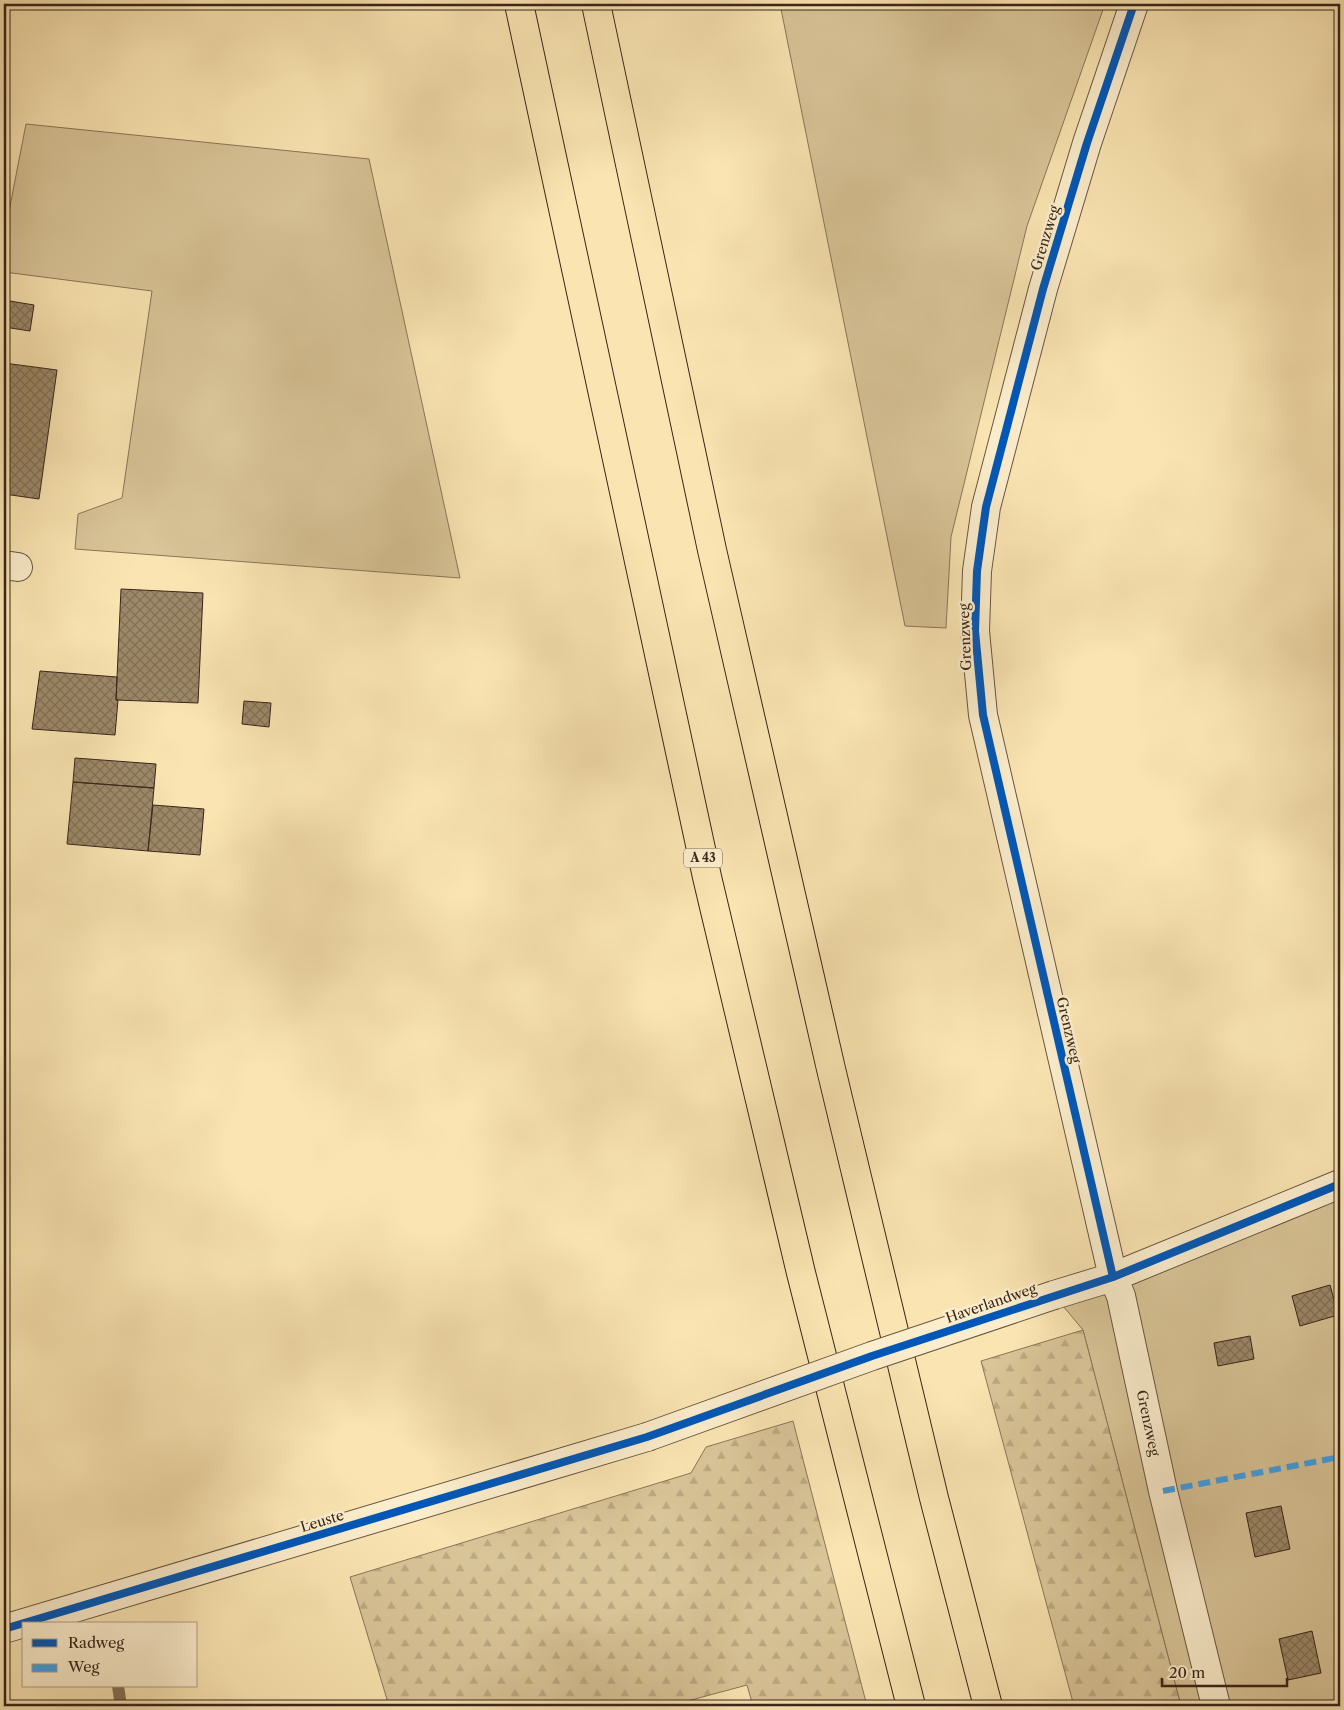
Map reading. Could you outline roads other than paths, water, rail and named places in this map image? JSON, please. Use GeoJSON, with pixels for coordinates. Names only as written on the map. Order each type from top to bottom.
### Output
{"type":"FeatureCollection","features":[{"type":"Feature","properties":{"kind":"highway","name":"A 43"},"geometry":{"type":"LineString","coordinates":[[519,4],[706,877],[803,1282],[911,1706]]}},
{"type":"Feature","properties":{"kind":"highway"},"geometry":{"type":"LineString","coordinates":[[596,4],[712,550],[831,1069],[934,1498],[988,1706]]}},
{"type":"Feature","properties":{"kind":"street","name":"Grenzweg"},"geometry":{"type":"LineString","coordinates":[[1134,4],[1087,143],[1049,271],[986,506],[977,571],[975,631],[983,715],[1113,1277],[1121,1296],[1163,1491],[1216,1706]]}},
{"type":"Feature","properties":{"kind":"street","name":"Haverlandweg"},"geometry":{"type":"LineString","coordinates":[[647,1438],[872,1356],[1113,1277],[1340,1184]]}},
{"type":"Feature","properties":{"kind":"street","name":"Leuste"},"geometry":{"type":"LineString","coordinates":[[28,1622],[647,1438]]}},
{"type":"Feature","properties":{"kind":"street","name":"Leuste"},"geometry":{"type":"LineString","coordinates":[[4,1629],[22,1624]]}},
{"type":"Feature","properties":{"kind":"waterway"},"geometry":{"type":"LineString","coordinates":[[118,1688],[121,1706]]}}]}
